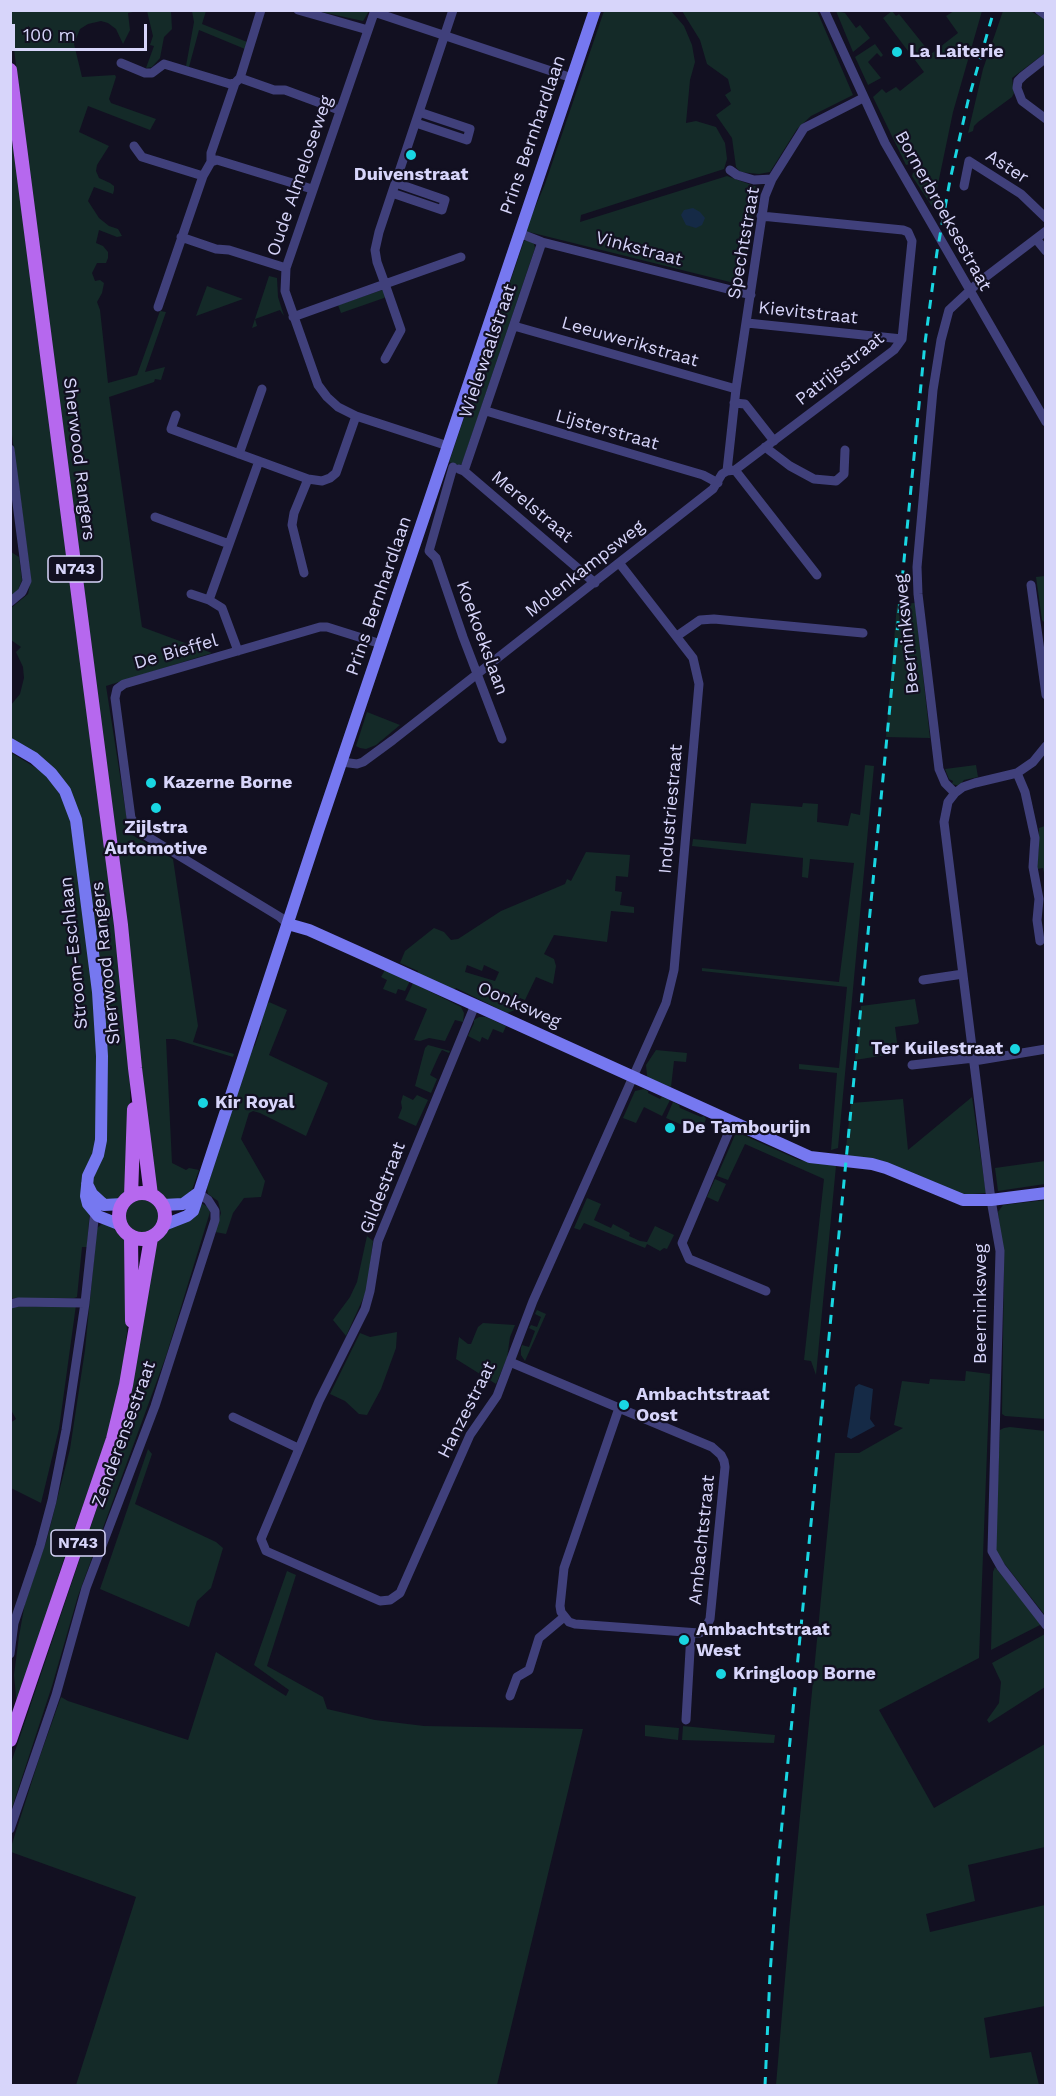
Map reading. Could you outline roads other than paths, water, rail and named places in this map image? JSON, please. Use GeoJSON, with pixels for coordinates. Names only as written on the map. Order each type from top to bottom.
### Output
{"type":"FeatureCollection","features":[{"type":"Feature","properties":{"kind":"main road","name":"Sherwood Rangers"},"geometry":{"type":"LineString","coordinates":[[10,70],[120,914],[135,1068],[151,1195]]}},
{"type":"Feature","properties":{"kind":"main road","name":"Sherwood Rangers"},"geometry":{"type":"LineString","coordinates":[[127,1200],[135,1068]]}},
{"type":"Feature","properties":{"kind":"main road"},"geometry":{"type":"LineString","coordinates":[[121,1226],[131,1237],[145,1239],[151,1238],[164,1225],[163,1205],[151,1195],[137,1194],[127,1200]]}},
{"type":"Feature","properties":{"kind":"main road","name":"N743"},"geometry":{"type":"LineString","coordinates":[[121,1226],[119,1217],[127,1200]]}},
{"type":"Feature","properties":{"kind":"main road","name":"Zenderensestraat"},"geometry":{"type":"LineString","coordinates":[[131,1237],[133,1342]]}},
{"type":"Feature","properties":{"kind":"main road","name":"Zenderensestraat"},"geometry":{"type":"LineString","coordinates":[[10,1740],[113,1438],[126,1385],[151,1238]]}},
{"type":"Feature","properties":{"kind":"street"},"geometry":{"type":"LineString","coordinates":[[158,307],[203,176],[211,162],[211,153],[261,10]]}},
{"type":"Feature","properties":{"kind":"street"},"geometry":{"type":"LineString","coordinates":[[298,10],[368,30]]}},
{"type":"Feature","properties":{"kind":"street"},"geometry":{"type":"LineString","coordinates":[[385,359],[401,330],[377,262],[375,250],[453,10]]}},
{"type":"Feature","properties":{"kind":"street","name":"Prins Bernhardlaan"},"geometry":{"type":"LineString","coordinates":[[164,1225],[187,1216],[193,1211],[381,644],[414,549],[447,466],[448,446],[594,10]]}},
{"type":"Feature","properties":{"kind":"street","name":"Bornerbroeksestraat"},"geometry":{"type":"LineString","coordinates":[[824,10],[885,143],[1046,422]]}},
{"type":"Feature","properties":{"kind":"street"},"geometry":{"type":"LineString","coordinates":[[1039,10],[1046,15]]}},
{"type":"Feature","properties":{"kind":"street"},"geometry":{"type":"LineString","coordinates":[[375,11],[572,78]]}},
{"type":"Feature","properties":{"kind":"street","name":"Oude Almeloseweg"},"geometry":{"type":"LineString","coordinates":[[375,11],[286,268],[285,291],[318,385],[338,407],[356,416],[448,446]]}},
{"type":"Feature","properties":{"kind":"street"},"geometry":{"type":"LineString","coordinates":[[1046,58],[1018,81],[1017,88],[1022,101],[1046,119]]}},
{"type":"Feature","properties":{"kind":"street"},"geometry":{"type":"LineString","coordinates":[[121,63],[145,73],[152,73],[164,64],[230,84],[238,80],[274,90],[285,90],[339,110]]}},
{"type":"Feature","properties":{"kind":"street","name":"Spechtstraat"},"geometry":{"type":"LineString","coordinates":[[731,470],[734,403],[765,196],[772,179],[804,128],[863,98]]}},
{"type":"Feature","properties":{"kind":"street"},"geometry":{"type":"LineString","coordinates":[[416,123],[466,140],[470,129],[419,112]]}},
{"type":"Feature","properties":{"kind":"street"},"geometry":{"type":"LineString","coordinates":[[134,146],[142,157],[203,176]]}},
{"type":"Feature","properties":{"kind":"street"},"geometry":{"type":"LineString","coordinates":[[211,162],[217,160],[312,189]]}},
{"type":"Feature","properties":{"kind":"street","name":"Aster"},"geometry":{"type":"LineString","coordinates":[[964,186],[969,162],[1021,194],[1046,218]]}},
{"type":"Feature","properties":{"kind":"street"},"geometry":{"type":"LineString","coordinates":[[730,170],[737,176],[754,180],[772,179]]}},
{"type":"Feature","properties":{"kind":"street"},"geometry":{"type":"LineString","coordinates":[[392,193],[442,210],[445,200],[396,183]]}},
{"type":"Feature","properties":{"kind":"street","name":"Patrijsstraat"},"geometry":{"type":"LineString","coordinates":[[731,470],[774,441],[894,350],[902,339],[912,241],[908,232],[761,216]]}},
{"type":"Feature","properties":{"kind":"street","name":"Beerninksweg"},"geometry":{"type":"LineString","coordinates":[[1046,231],[969,291],[949,310],[940,340],[933,390],[916,567],[939,769],[945,783],[955,793],[948,802],[944,822],[991,1200],[1000,1251],[992,1551],[1001,1567],[1046,1625]]}},
{"type":"Feature","properties":{"kind":"street","name":"Vinkstraat"},"geometry":{"type":"LineString","coordinates":[[519,233],[542,242],[751,296]]}},
{"type":"Feature","properties":{"kind":"street"},"geometry":{"type":"LineString","coordinates":[[181,237],[286,268]]}},
{"type":"Feature","properties":{"kind":"street"},"geometry":{"type":"LineString","coordinates":[[1036,238],[1046,251]]}},
{"type":"Feature","properties":{"kind":"street","name":"Wielewaalstraat"},"geometry":{"type":"LineString","coordinates":[[464,471],[542,242]]}},
{"type":"Feature","properties":{"kind":"street"},"geometry":{"type":"LineString","coordinates":[[293,317],[461,257]]}},
{"type":"Feature","properties":{"kind":"street","name":"Kievitstraat"},"geometry":{"type":"LineString","coordinates":[[747,323],[902,339]]}},
{"type":"Feature","properties":{"kind":"street","name":"Leeuwerikstraat"},"geometry":{"type":"LineString","coordinates":[[514,326],[736,389]]}},
{"type":"Feature","properties":{"kind":"street"},"geometry":{"type":"LineString","coordinates":[[239,454],[262,389]]}},
{"type":"Feature","properties":{"kind":"street"},"geometry":{"type":"LineString","coordinates":[[734,403],[745,404],[774,441]]}},
{"type":"Feature","properties":{"kind":"street","name":"Lijsterstraat"},"geometry":{"type":"LineString","coordinates":[[486,411],[703,475],[718,483]]}},
{"type":"Feature","properties":{"kind":"street"},"geometry":{"type":"LineString","coordinates":[[176,415],[171,429],[308,479],[322,481],[336,473],[356,416]]}},
{"type":"Feature","properties":{"kind":"street"},"geometry":{"type":"LineString","coordinates":[[765,447],[814,480],[836,481],[844,474],[845,450]]}},
{"type":"Feature","properties":{"kind":"street"},"geometry":{"type":"LineString","coordinates":[[10,449],[27,581],[22,592],[10,602]]}},
{"type":"Feature","properties":{"kind":"street"},"geometry":{"type":"LineString","coordinates":[[209,600],[259,460]]}},
{"type":"Feature","properties":{"kind":"street"},"geometry":{"type":"LineString","coordinates":[[414,549],[429,550],[447,466]]}},
{"type":"Feature","properties":{"kind":"street","name":"Merelstraat"},"geometry":{"type":"LineString","coordinates":[[447,466],[464,471],[595,583]]}},
{"type":"Feature","properties":{"kind":"street"},"geometry":{"type":"LineString","coordinates":[[731,470],[817,575]]}},
{"type":"Feature","properties":{"kind":"street","name":"Molenkampsweg"},"geometry":{"type":"LineString","coordinates":[[342,762],[357,764],[363,762],[620,564],[713,489],[722,474],[731,470]]}},
{"type":"Feature","properties":{"kind":"street"},"geometry":{"type":"LineString","coordinates":[[304,573],[292,525],[294,513],[308,479]]}},
{"type":"Feature","properties":{"kind":"street"},"geometry":{"type":"LineString","coordinates":[[155,517],[229,544]]}},
{"type":"Feature","properties":{"kind":"street","name":"Koekoekslaan"},"geometry":{"type":"LineString","coordinates":[[429,550],[436,558],[502,739]]}},
{"type":"Feature","properties":{"kind":"street","name":"Industriestraat"},"geometry":{"type":"LineString","coordinates":[[620,564],[693,658],[699,684],[676,926],[674,970],[666,1003],[634,1077]]}},
{"type":"Feature","properties":{"kind":"street"},"geometry":{"type":"LineString","coordinates":[[1031,585],[1042,631],[1046,695]]}},
{"type":"Feature","properties":{"kind":"street"},"geometry":{"type":"LineString","coordinates":[[191,594],[209,600],[222,608],[238,651]]}},
{"type":"Feature","properties":{"kind":"street"},"geometry":{"type":"LineString","coordinates":[[677,636],[700,620],[714,619],[863,633]]}},
{"type":"Feature","properties":{"kind":"street","name":"De Bieffel"},"geometry":{"type":"LineString","coordinates":[[288,924],[140,832],[131,818],[115,698],[117,689],[124,684],[327,627],[381,644]]}},
{"type":"Feature","properties":{"kind":"street","name":"Stroom-Eschlaan"},"geometry":{"type":"LineString","coordinates":[[10,744],[34,758],[51,772],[65,791],[76,820],[98,992],[102,1056],[101,1140],[87,1183]]}},
{"type":"Feature","properties":{"kind":"street"},"geometry":{"type":"LineString","coordinates":[[955,793],[975,783],[1017,774],[1033,762],[1046,746]]}},
{"type":"Feature","properties":{"kind":"street"},"geometry":{"type":"LineString","coordinates":[[1017,774],[1025,792],[1035,838],[1033,867],[1039,899],[1037,920],[1040,941]]}},
{"type":"Feature","properties":{"kind":"street","name":"Oonksweg"},"geometry":{"type":"LineString","coordinates":[[288,924],[309,930],[810,1157],[879,1166],[963,1200],[991,1200],[1046,1193]]}},
{"type":"Feature","properties":{"kind":"street"},"geometry":{"type":"LineString","coordinates":[[923,980],[963,974]]}},
{"type":"Feature","properties":{"kind":"street","name":"Gildestraat"},"geometry":{"type":"LineString","coordinates":[[268,1553],[261,1539],[298,1448],[365,1309],[378,1241],[475,1005]]}},
{"type":"Feature","properties":{"kind":"street"},"geometry":{"type":"LineString","coordinates":[[912,1065],[1046,1049]]}},
{"type":"Feature","properties":{"kind":"street","name":"Hanzestraat"},"geometry":{"type":"LineString","coordinates":[[268,1553],[380,1601],[390,1600],[400,1593],[470,1435],[497,1396],[533,1301],[634,1077]]}},
{"type":"Feature","properties":{"kind":"street"},"geometry":{"type":"LineString","coordinates":[[733,1122],[682,1244],[689,1258],[766,1291]]}},
{"type":"Feature","properties":{"kind":"street"},"geometry":{"type":"LineString","coordinates":[[87,1183],[96,1199],[104,1204],[127,1200]]}},
{"type":"Feature","properties":{"kind":"street"},"geometry":{"type":"LineString","coordinates":[[87,1183],[86,1196],[94,1213],[121,1226]]}},
{"type":"Feature","properties":{"kind":"street"},"geometry":{"type":"LineString","coordinates":[[163,1205],[183,1204],[198,1193]]}},
{"type":"Feature","properties":{"kind":"street","name":"Zenderensestraat"},"geometry":{"type":"LineString","coordinates":[[10,1829],[56,1695],[86,1588],[155,1406],[215,1220],[215,1211],[208,1200],[198,1193]]}},
{"type":"Feature","properties":{"kind":"street"},"geometry":{"type":"LineString","coordinates":[[10,1654],[13,1623],[40,1546],[52,1501],[68,1418],[86,1303],[96,1199]]}},
{"type":"Feature","properties":{"kind":"street"},"geometry":{"type":"LineString","coordinates":[[10,1304],[19,1302],[86,1303]]}},
{"type":"Feature","properties":{"kind":"street","name":"Ambachtstraat"},"geometry":{"type":"LineString","coordinates":[[510,1362],[712,1447],[721,1455],[725,1467],[710,1619],[704,1631],[699,1634],[691,1633]]}},
{"type":"Feature","properties":{"kind":"street"},"geometry":{"type":"LineString","coordinates":[[619,1408],[564,1568],[560,1606],[564,1617],[575,1624],[691,1633],[686,1720]]}},
{"type":"Feature","properties":{"kind":"street"},"geometry":{"type":"LineString","coordinates":[[233,1418],[298,1448]]}},
{"type":"Feature","properties":{"kind":"street"},"geometry":{"type":"LineString","coordinates":[[510,1696],[517,1677],[529,1670],[539,1638],[564,1617]]}},
{"type":"Feature","properties":{"kind":"water"},"geometry":{"type":"Polygon","coordinates":[[[693,208],[705,218],[702,225],[696,228],[686,225],[681,215],[684,210],[693,208]]]}},
{"type":"Feature","properties":{"kind":"water"},"geometry":{"type":"Polygon","coordinates":[[[859,1384],[873,1389],[870,1419],[875,1426],[851,1439],[847,1437],[855,1387],[859,1384]]]}},
{"type":"Feature","properties":{"kind":"railway"},"geometry":{"type":"LineString","coordinates":[[765,2086],[778,1865],[925,343],[937,252],[950,180],[968,101],[994,10]]}},
{"type":"Feature","properties":{"kind":"place","name":"La Laiterie"},"geometry":{"type":"Point","coordinates":[897,52]}},
{"type":"Feature","properties":{"kind":"place","name":"Duivenstraat"},"geometry":{"type":"Point","coordinates":[411,155]}},
{"type":"Feature","properties":{"kind":"place","name":"Kazerne Borne"},"geometry":{"type":"Point","coordinates":[151,783]}},
{"type":"Feature","properties":{"kind":"place","name":"Zijlstra Automotive"},"geometry":{"type":"Point","coordinates":[156,808]}},
{"type":"Feature","properties":{"kind":"place","name":"Ter Kuilestraat"},"geometry":{"type":"Point","coordinates":[1015,1049]}},
{"type":"Feature","properties":{"kind":"place","name":"Kir Royal"},"geometry":{"type":"Point","coordinates":[203,1103]}},
{"type":"Feature","properties":{"kind":"place","name":"De Tambourijn"},"geometry":{"type":"Point","coordinates":[670,1128]}},
{"type":"Feature","properties":{"kind":"place","name":"Ambachtstraat Oost"},"geometry":{"type":"Point","coordinates":[624,1405]}},
{"type":"Feature","properties":{"kind":"place","name":"Ambachtstraat West"},"geometry":{"type":"Point","coordinates":[684,1640]}},
{"type":"Feature","properties":{"kind":"place","name":"Kringloop Borne"},"geometry":{"type":"Point","coordinates":[721,1674]}}]}
